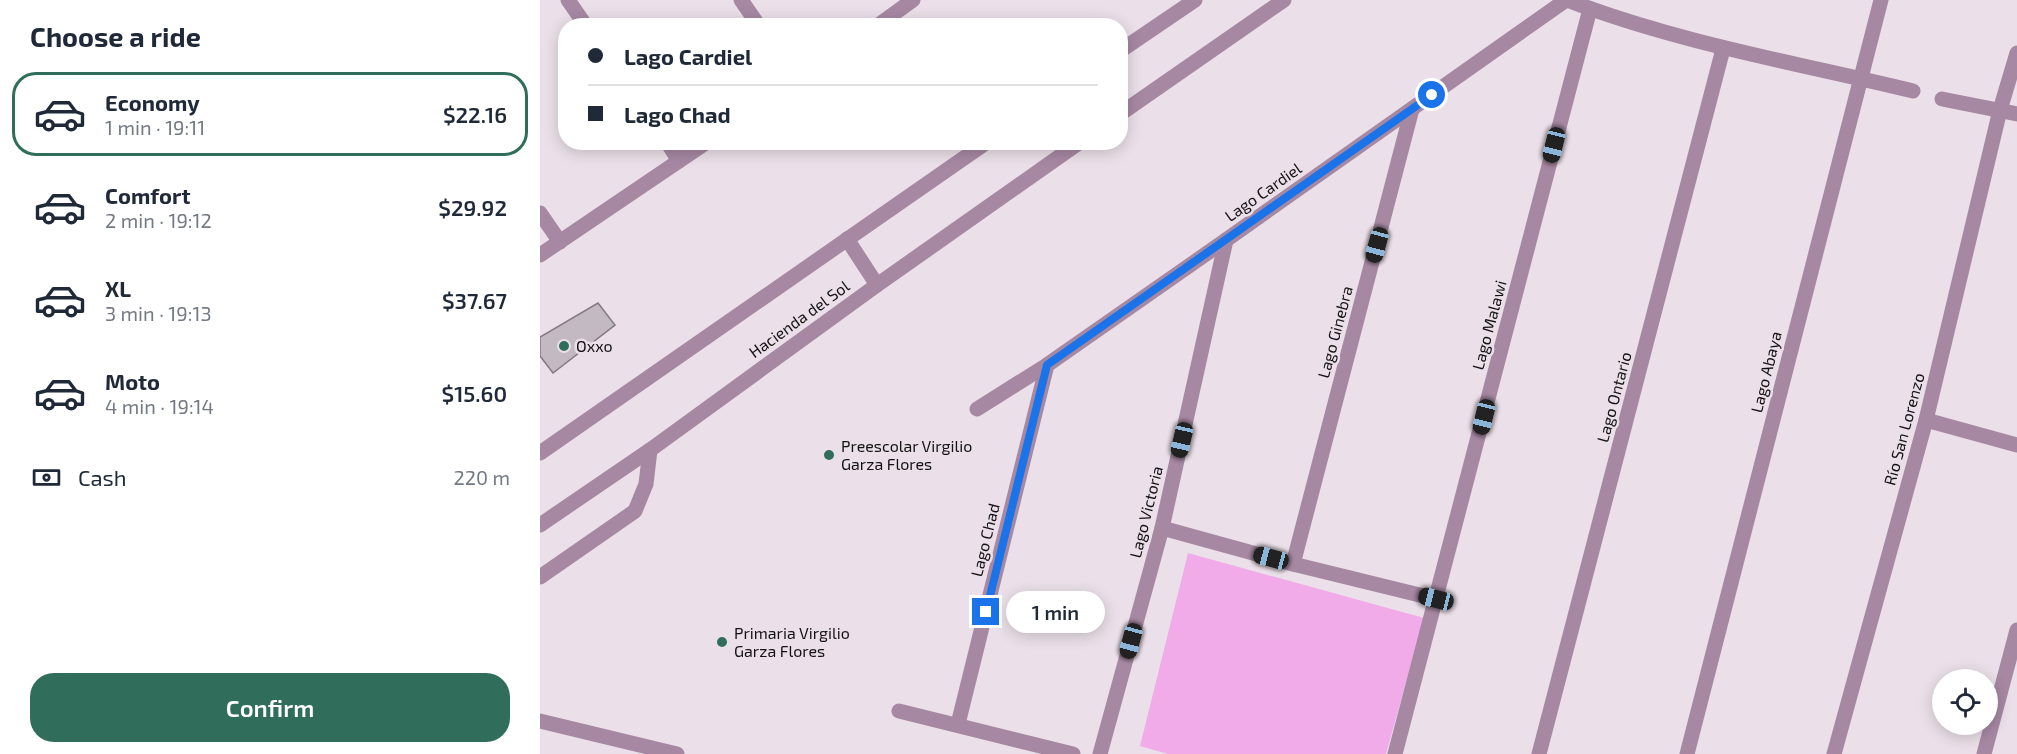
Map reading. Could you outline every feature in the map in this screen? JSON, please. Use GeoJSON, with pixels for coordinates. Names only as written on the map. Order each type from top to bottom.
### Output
{"type":"FeatureCollection","features":[{"type":"Feature","properties":{"kind":"street"},"geometry":{"type":"LineString","coordinates":[[568,0],[580,18]]}},
{"type":"Feature","properties":{"kind":"street"},"geometry":{"type":"LineString","coordinates":[[741,0],[753,18]]}},
{"type":"Feature","properties":{"kind":"street"},"geometry":{"type":"LineString","coordinates":[[888,18],[913,0]]}},
{"type":"Feature","properties":{"kind":"street"},"geometry":{"type":"LineString","coordinates":[[1128,46],[1195,0]]}},
{"type":"Feature","properties":{"kind":"street"},"geometry":{"type":"LineString","coordinates":[[1128,108],[1284,0]]}},
{"type":"Feature","properties":{"kind":"street"},"geometry":{"type":"LineString","coordinates":[[1567,0],[1723,49],[1913,91]]}},
{"type":"Feature","properties":{"kind":"street","name":"Lago Cardiel"},"geometry":{"type":"LineString","coordinates":[[977,409],[1047,365],[1567,0]]}},
{"type":"Feature","properties":{"kind":"street","name":"Lago Abaya"},"geometry":{"type":"LineString","coordinates":[[1687,754],[1881,0]]}},
{"type":"Feature","properties":{"kind":"street","name":"Lago Malawi"},"geometry":{"type":"LineString","coordinates":[[1395,754],[1590,9]]}},
{"type":"Feature","properties":{"kind":"street","name":"Lago Ontario"},"geometry":{"type":"LineString","coordinates":[[1539,754],[1723,49]]}},
{"type":"Feature","properties":{"kind":"street","name":"Río San Lorenzo"},"geometry":{"type":"LineString","coordinates":[[1834,754],[1926,420],[2000,110],[2017,53]]}},
{"type":"Feature","properties":{"kind":"street"},"geometry":{"type":"LineString","coordinates":[[1942,99],[2017,114]]}},
{"type":"Feature","properties":{"kind":"street","name":"Lago Ginebra"},"geometry":{"type":"LineString","coordinates":[[1293,564],[1412,109]]}},
{"type":"Feature","properties":{"kind":"street"},"geometry":{"type":"LineString","coordinates":[[672,150],[679,160]]}},
{"type":"Feature","properties":{"kind":"street"},"geometry":{"type":"LineString","coordinates":[[540,255],[695,150]]}},
{"type":"Feature","properties":{"kind":"street"},"geometry":{"type":"LineString","coordinates":[[542,448],[975,150]]}},
{"type":"Feature","properties":{"kind":"street","name":"Hacienda del Sol"},"geometry":{"type":"LineString","coordinates":[[540,525],[650,450],[1069,150]]}},
{"type":"Feature","properties":{"kind":"street"},"geometry":{"type":"LineString","coordinates":[[540,213],[560,242]]}},
{"type":"Feature","properties":{"kind":"street"},"geometry":{"type":"LineString","coordinates":[[847,239],[878,285]]}},
{"type":"Feature","properties":{"kind":"street","name":"Lago Victoria"},"geometry":{"type":"LineString","coordinates":[[1100,754],[1162,528],[1226,240]]}},
{"type":"Feature","properties":{"kind":"street","name":"Lago Chad"},"geometry":{"type":"LineString","coordinates":[[958,724],[1047,365]]}},
{"type":"Feature","properties":{"kind":"street"},"geometry":{"type":"LineString","coordinates":[[1926,420],[2017,445]]}},
{"type":"Feature","properties":{"kind":"street"},"geometry":{"type":"LineString","coordinates":[[540,577],[635,511],[646,484],[650,450]]}},
{"type":"Feature","properties":{"kind":"street"},"geometry":{"type":"LineString","coordinates":[[1162,528],[1293,564],[1436,599]]}},
{"type":"Feature","properties":{"kind":"street"},"geometry":{"type":"LineString","coordinates":[[1984,754],[2017,630]]}},
{"type":"Feature","properties":{"kind":"street"},"geometry":{"type":"LineString","coordinates":[[899,711],[1073,754]]}},
{"type":"Feature","properties":{"kind":"street"},"geometry":{"type":"LineString","coordinates":[[540,722],[677,754]]}},
{"type":"Feature","properties":{"kind":"shaded area"},"geometry":{"type":"Polygon","coordinates":[[[1188,553],[1424,618],[1386,754],[1168,754],[1140,746],[1188,553]]]}},
{"type":"Feature","properties":{"kind":"building","name":"Oxxo"},"geometry":{"type":"Polygon","coordinates":[[[598,303],[615,325],[553,373],[540,356],[540,337],[598,303]]]}},
{"type":"Feature","properties":{"kind":"place","name":"Oxxo"},"geometry":{"type":"Point","coordinates":[564,346]}},
{"type":"Feature","properties":{"kind":"place","name":"Preescolar Virgilio Garza Flores"},"geometry":{"type":"Point","coordinates":[829,455]}},
{"type":"Feature","properties":{"kind":"place","name":"Primaria Virgilio Garza Flores"},"geometry":{"type":"Point","coordinates":[722,642]}},
{"type":"Feature","properties":{"kind":"route"},"geometry":{"type":"LineString","coordinates":[[986,612],[1047,365],[1432,95]]}}]}
